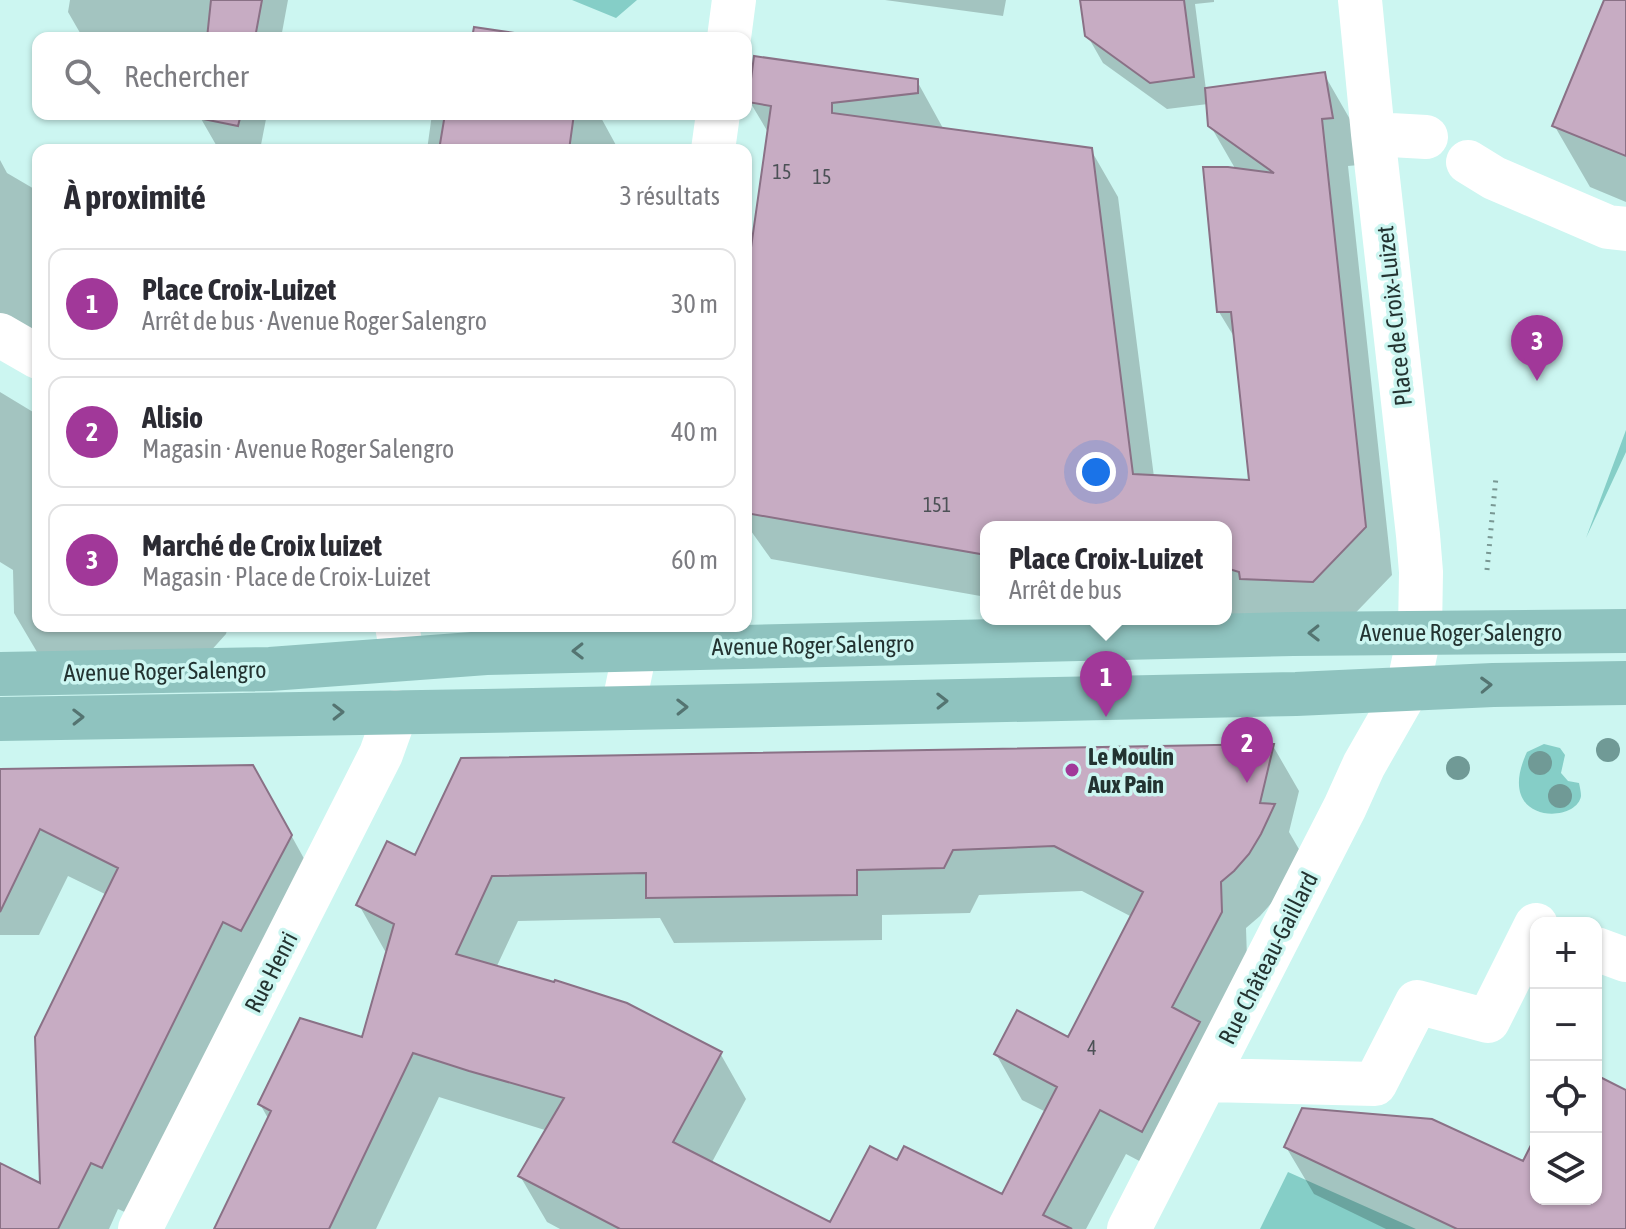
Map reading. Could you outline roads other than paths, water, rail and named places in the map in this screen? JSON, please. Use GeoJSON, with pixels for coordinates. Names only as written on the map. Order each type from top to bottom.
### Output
{"type":"FeatureCollection","features":[{"type":"Feature","properties":{"kind":"main road","name":"Avenue Roger Salengro"},"geometry":{"type":"LineString","coordinates":[[0,674],[270,669],[400,642],[486,653],[638,638],[1626,631]]}},
{"type":"Feature","properties":{"kind":"main road"},"geometry":{"type":"LineString","coordinates":[[396,712],[400,642]]}},
{"type":"Feature","properties":{"kind":"main road","name":"Avenue Roger Salengro"},"geometry":{"type":"LineString","coordinates":[[0,719],[1270,694],[1626,683]]}},
{"type":"Feature","properties":{"kind":"street"},"geometry":{"type":"LineString","coordinates":[[730,32],[734,0]]}},
{"type":"Feature","properties":{"kind":"street","name":"Place de Croix-Luizet"},"geometry":{"type":"LineString","coordinates":[[1360,0],[1421,572],[1420,631],[1408,688]]}},
{"type":"Feature","properties":{"kind":"street"},"geometry":{"type":"LineString","coordinates":[[714,144],[717,120]]}},
{"type":"Feature","properties":{"kind":"street"},"geometry":{"type":"LineString","coordinates":[[1373,134],[1426,137]]}},
{"type":"Feature","properties":{"kind":"street"},"geometry":{"type":"LineString","coordinates":[[1468,162],[1494,178],[1593,221],[1626,229]]}},
{"type":"Feature","properties":{"kind":"street"},"geometry":{"type":"LineString","coordinates":[[0,335],[32,354]]}},
{"type":"Feature","properties":{"kind":"street"},"geometry":{"type":"LineString","coordinates":[[623,708],[638,638]]}},
{"type":"Feature","properties":{"kind":"street","name":"Rue Château-Gaillard"},"geometry":{"type":"LineString","coordinates":[[1129,1229],[1364,765],[1408,688]]}},
{"type":"Feature","properties":{"kind":"street","name":"Rue Henri"},"geometry":{"type":"LineString","coordinates":[[140,1229],[381,754],[396,712]]}},
{"type":"Feature","properties":{"kind":"street"},"geometry":{"type":"LineString","coordinates":[[1206,1080],[1375,1084],[1417,1002],[1488,1021],[1530,937]]}},
{"type":"Feature","properties":{"kind":"street"},"geometry":{"type":"LineString","coordinates":[[1602,951],[1626,960]]}},
{"type":"Feature","properties":{"kind":"place","name":"Marché de Croix luizet"},"geometry":{"type":"Point","coordinates":[1537,381]}},
{"type":"Feature","properties":{"kind":"place","name":"Place Croix-Luizet"},"geometry":{"type":"Point","coordinates":[1106,717]}},
{"type":"Feature","properties":{"kind":"place","name":"Le Moulin Aux Pain"},"geometry":{"type":"Point","coordinates":[1072,770]}},
{"type":"Feature","properties":{"kind":"place","name":"Alisio"},"geometry":{"type":"Point","coordinates":[1247,783]}}]}
